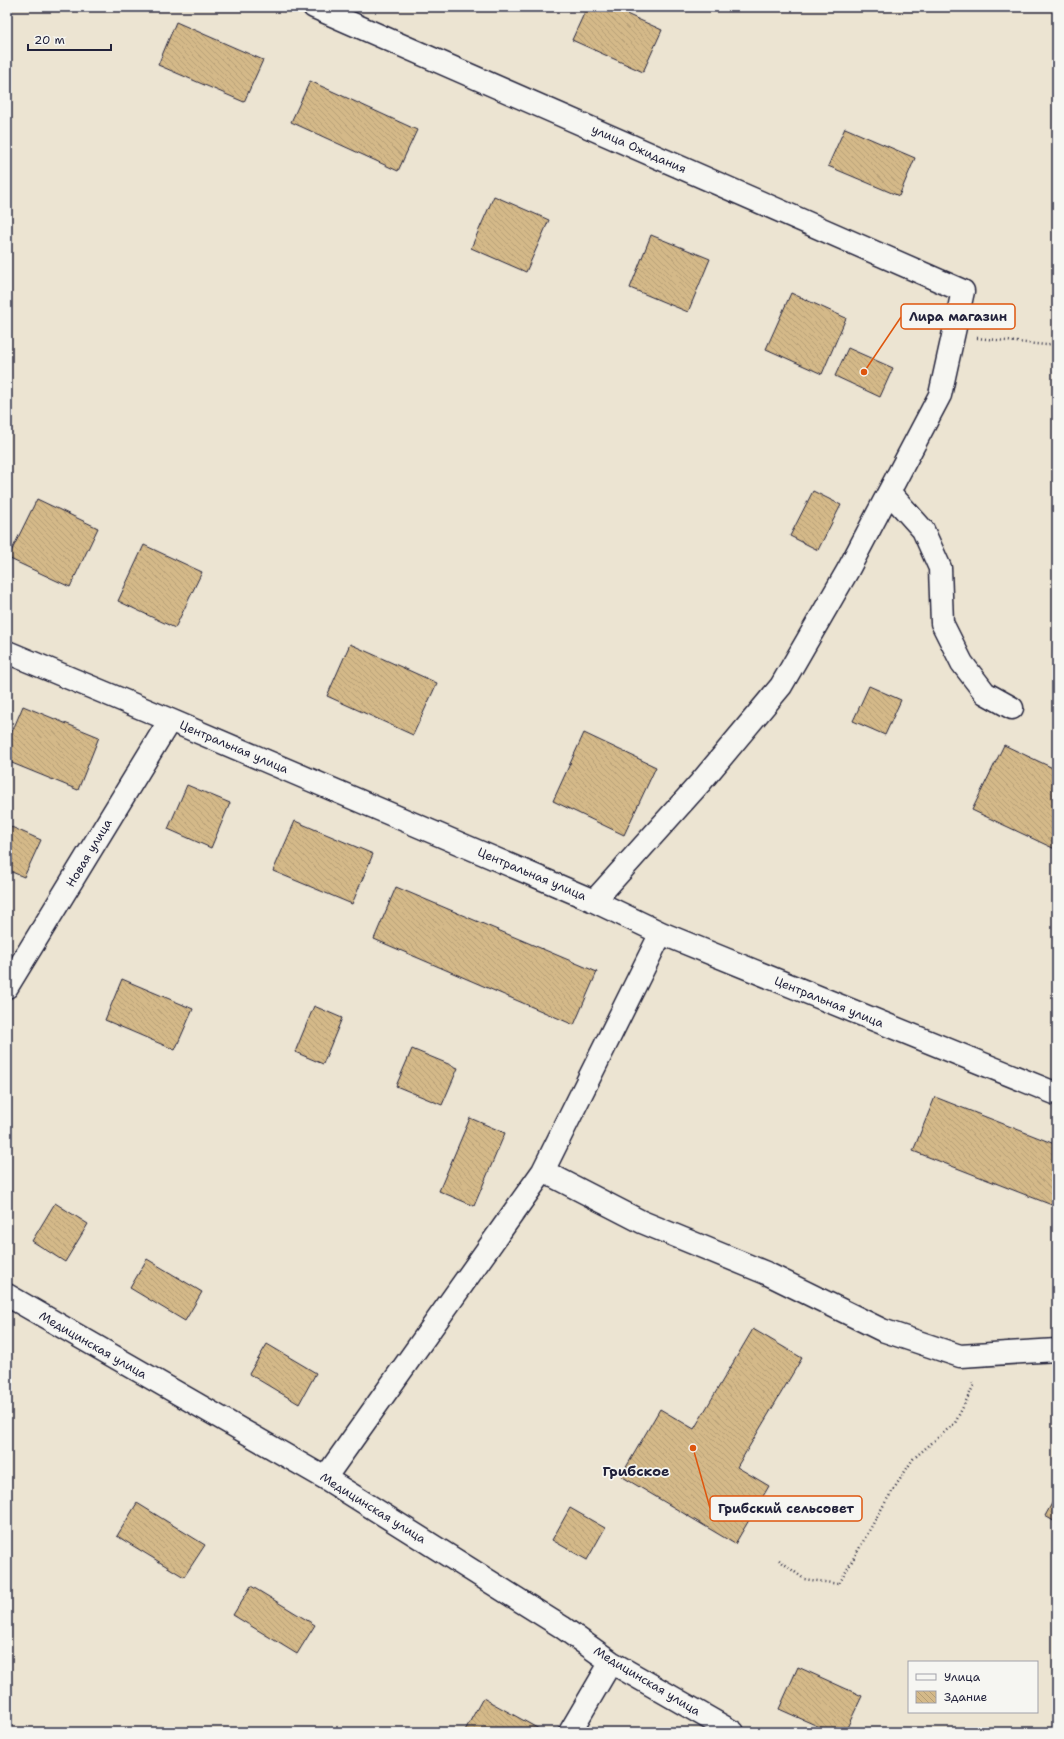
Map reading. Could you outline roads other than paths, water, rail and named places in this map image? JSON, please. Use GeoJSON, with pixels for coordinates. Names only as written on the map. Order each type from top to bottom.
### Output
{"type":"FeatureCollection","features":[{"type":"Feature","properties":{"kind":"street","name":"улица Ожидания"},"geometry":{"type":"LineString","coordinates":[[314,7],[963,291],[940,395],[889,492]]}},
{"type":"Feature","properties":{"kind":"street"},"geometry":{"type":"LineString","coordinates":[[594,901],[700,783],[781,686],[848,570],[889,492],[923,530],[940,568],[942,623],[962,663],[985,693],[1012,708]]}},
{"type":"Feature","properties":{"kind":"street","name":"Центральная улица"},"geometry":{"type":"LineString","coordinates":[[7,652],[594,901],[661,933],[1057,1094]]}},
{"type":"Feature","properties":{"kind":"street","name":"Новая улица"},"geometry":{"type":"LineString","coordinates":[[7,987],[170,720]]}},
{"type":"Feature","properties":{"kind":"street"},"geometry":{"type":"LineString","coordinates":[[325,1478],[543,1171],[661,933]]}},
{"type":"Feature","properties":{"kind":"street"},"geometry":{"type":"LineString","coordinates":[[543,1171],[642,1222],[766,1273],[882,1330],[960,1356],[1057,1350]]}},
{"type":"Feature","properties":{"kind":"street","name":"Медицинская улица"},"geometry":{"type":"LineString","coordinates":[[7,1295],[325,1478],[562,1627],[611,1662],[733,1732]]}},
{"type":"Feature","properties":{"kind":"street"},"geometry":{"type":"LineString","coordinates":[[570,1732],[611,1662]]}},
{"type":"Feature","properties":{"kind":"place","name":"Лира магазин"},"geometry":{"type":"Point","coordinates":[864,372]}},
{"type":"Feature","properties":{"kind":"place","name":"Грибский сельсовет"},"geometry":{"type":"Point","coordinates":[693,1448]}},
{"type":"Feature","properties":{"kind":"district","name":"Грибское"},"geometry":{"type":"Point","coordinates":[636,1471]}}]}
